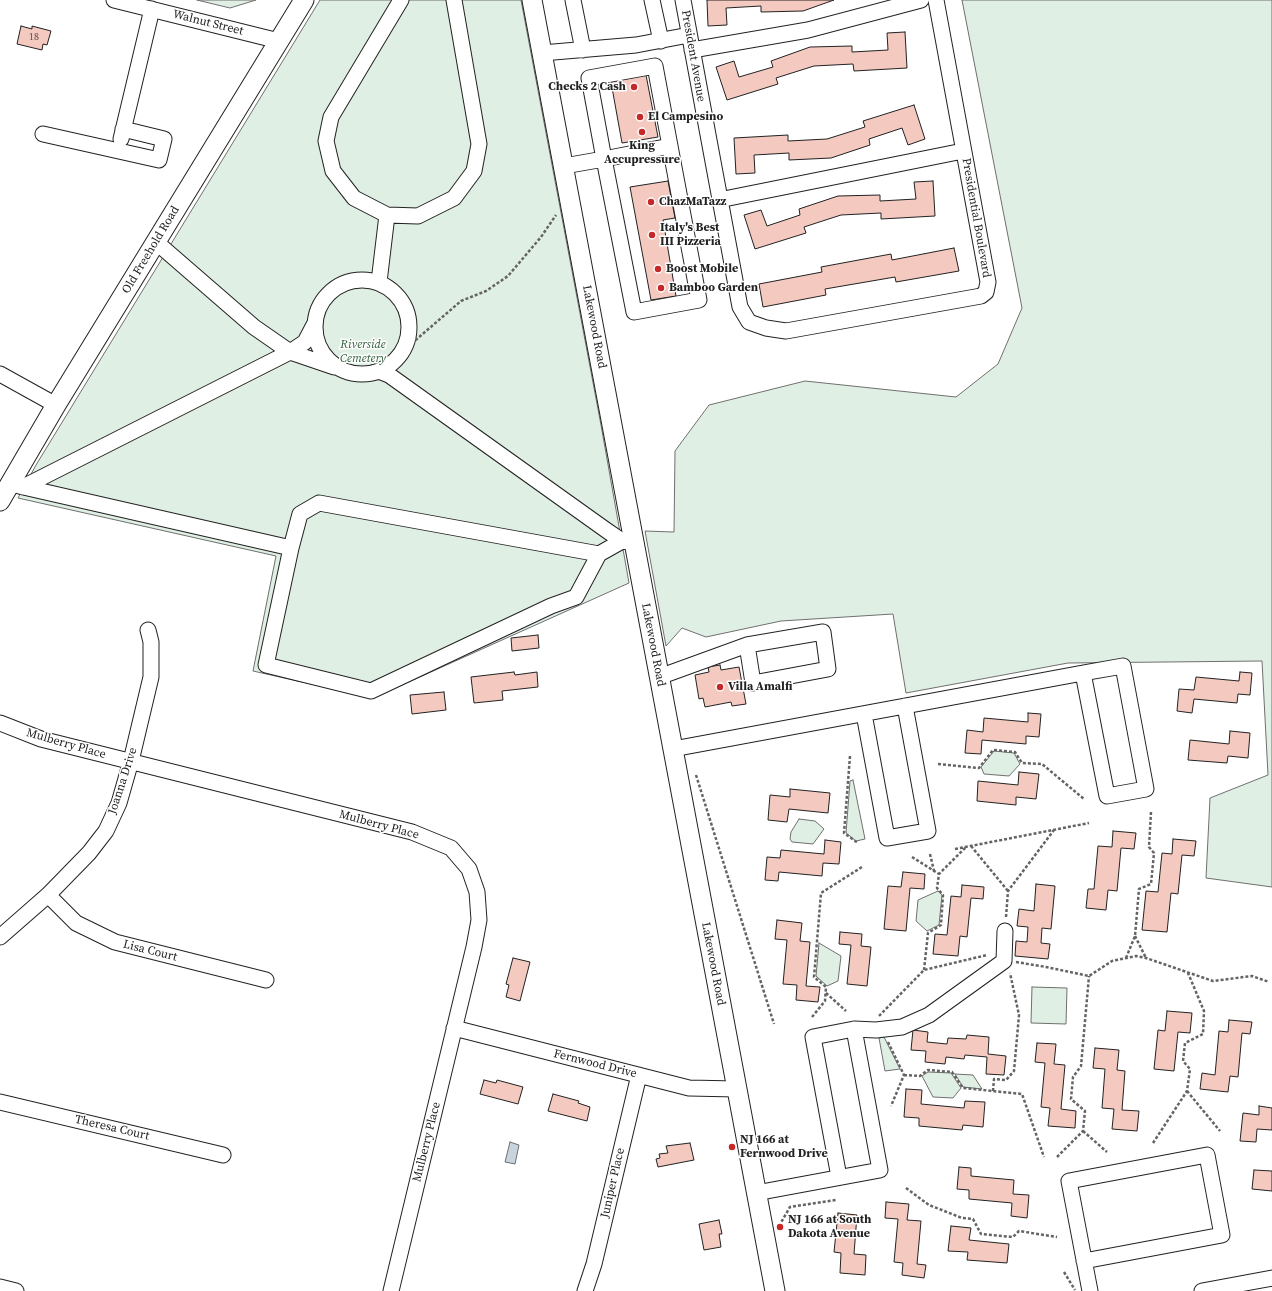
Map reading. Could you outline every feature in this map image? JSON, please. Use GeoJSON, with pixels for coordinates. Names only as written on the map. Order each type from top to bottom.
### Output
{"type":"FeatureCollection","features":[{"type":"Feature","properties":{"kind":"main road","name":"Old Freehold Road"},"geometry":{"type":"LineString","coordinates":[[0,501],[16,485],[56,405],[304,0]]}},
{"type":"Feature","properties":{"kind":"main road","name":"Lakewood Road"},"geometry":{"type":"LineString","coordinates":[[532,0],[564,166],[628,541],[659,677],[774,1291]]}},
{"type":"Feature","properties":{"kind":"street","name":"Walnut Street"},"geometry":{"type":"LineString","coordinates":[[114,0],[279,41]]}},
{"type":"Feature","properties":{"kind":"street"},"geometry":{"type":"LineString","coordinates":[[401,0],[331,116],[326,141],[333,171],[354,198],[387,215],[418,216],[454,198],[474,171],[479,144],[454,0]]}},
{"type":"Feature","properties":{"kind":"street"},"geometry":{"type":"LineString","coordinates":[[573,0],[583,50]]}},
{"type":"Feature","properties":{"kind":"street"},"geometry":{"type":"LineString","coordinates":[[652,0],[661,40]]}},
{"type":"Feature","properties":{"kind":"street","name":"President Avenue"},"geometry":{"type":"LineString","coordinates":[[683,0],[740,307],[749,322]]}},
{"type":"Feature","properties":{"kind":"street"},"geometry":{"type":"LineString","coordinates":[[692,50],[808,30],[921,0]]}},
{"type":"Feature","properties":{"kind":"street","name":"Presidential Boulevard"},"geometry":{"type":"LineString","coordinates":[[749,322],[766,328],[786,331],[981,296],[986,292],[988,282],[936,0]]}},
{"type":"Feature","properties":{"kind":"street"},"geometry":{"type":"LineString","coordinates":[[118,151],[152,9]]}},
{"type":"Feature","properties":{"kind":"street"},"geometry":{"type":"LineString","coordinates":[[542,53],[636,45],[689,35]]}},
{"type":"Feature","properties":{"kind":"street"},"geometry":{"type":"LineString","coordinates":[[655,66],[699,300],[634,312],[604,159],[589,78],[655,66]]}},
{"type":"Feature","properties":{"kind":"street"},"geometry":{"type":"LineString","coordinates":[[43,134],[159,160],[164,139],[123,129]]}},
{"type":"Feature","properties":{"kind":"street"},"geometry":{"type":"LineString","coordinates":[[564,166],[670,146]]}},
{"type":"Feature","properties":{"kind":"street"},"geometry":{"type":"LineString","coordinates":[[719,200],[963,151]]}},
{"type":"Feature","properties":{"kind":"street"},"geometry":{"type":"LineString","coordinates":[[379,282],[387,215]]}},
{"type":"Feature","properties":{"kind":"street"},"geometry":{"type":"LineString","coordinates":[[16,485],[290,352],[305,342],[315,323],[318,309],[326,297],[336,287],[349,281],[363,279],[379,282],[393,291],[404,303],[409,319],[409,335],[404,350],[393,363],[379,371],[364,374],[348,372],[290,352],[254,327],[156,242]]}},
{"type":"Feature","properties":{"kind":"street"},"geometry":{"type":"LineString","coordinates":[[315,323],[319,346],[326,357],[334,365],[348,372]]}},
{"type":"Feature","properties":{"kind":"street"},"geometry":{"type":"LineString","coordinates":[[379,371],[389,375],[628,541]]}},
{"type":"Feature","properties":{"kind":"street"},"geometry":{"type":"LineString","coordinates":[[0,374],[56,405]]}},
{"type":"Feature","properties":{"kind":"street"},"geometry":{"type":"LineString","coordinates":[[16,485],[291,548]]}},
{"type":"Feature","properties":{"kind":"street"},"geometry":{"type":"LineString","coordinates":[[599,554],[576,597],[551,606],[371,691],[266,665],[291,548],[300,514],[319,503],[599,554],[628,541]]}},
{"type":"Feature","properties":{"kind":"street","name":"Joanna Drive"},"geometry":{"type":"LineString","coordinates":[[0,937],[48,895],[89,853],[106,831],[119,803],[131,761],[151,677],[151,642],[148,630]]}},
{"type":"Feature","properties":{"kind":"street"},"geometry":{"type":"LineString","coordinates":[[659,677],[747,646],[823,632],[828,669],[753,683],[747,646]]}},
{"type":"Feature","properties":{"kind":"street"},"geometry":{"type":"LineString","coordinates":[[673,749],[904,706],[1083,673],[1123,666],[1146,789],[1107,796],[1083,673]]}},
{"type":"Feature","properties":{"kind":"street"},"geometry":{"type":"LineString","coordinates":[[864,714],[888,838],[921,832],[928,830],[904,706]]}},
{"type":"Feature","properties":{"kind":"street","name":"Mulberry Place"},"geometry":{"type":"LineString","coordinates":[[0,723],[41,739],[412,832],[451,848],[469,869],[477,892],[479,920],[391,1291]]}},
{"type":"Feature","properties":{"kind":"street","name":"Lisa Court"},"geometry":{"type":"LineString","coordinates":[[48,895],[76,923],[115,942],[266,980]]}},
{"type":"Feature","properties":{"kind":"street"},"geometry":{"type":"LineString","coordinates":[[839,1177],[813,1037],[876,1026],[902,1027],[929,1015],[1004,961],[1005,931]]}},
{"type":"Feature","properties":{"kind":"street","name":"Fernwood Drive"},"geometry":{"type":"LineString","coordinates":[[454,1028],[689,1088],[736,1089]]}},
{"type":"Feature","properties":{"kind":"street"},"geometry":{"type":"LineString","coordinates":[[756,1193],[880,1170],[854,1030]]}},
{"type":"Feature","properties":{"kind":"street","name":"Juniper Place"},"geometry":{"type":"LineString","coordinates":[[585,1291],[594,1264],[639,1075]]}},
{"type":"Feature","properties":{"kind":"street","name":"Theresa Court"},"geometry":{"type":"LineString","coordinates":[[0,1102],[223,1155]]}},
{"type":"Feature","properties":{"kind":"street"},"geometry":{"type":"LineString","coordinates":[[1084,1261],[1222,1235],[1207,1155],[1069,1181],[1084,1261],[1090,1291]]}},
{"type":"Feature","properties":{"kind":"street"},"geometry":{"type":"LineString","coordinates":[[1202,1291],[1236,1288],[1272,1278]]}},
{"type":"Feature","properties":{"kind":"street"},"geometry":{"type":"LineString","coordinates":[[0,1287],[16,1291]]}},
{"type":"Feature","properties":{"kind":"path"},"geometry":{"type":"LineString","coordinates":[[404,350],[461,301],[486,291],[508,276],[541,237],[569,195]]}},
{"type":"Feature","properties":{"kind":"path"},"geometry":{"type":"LineString","coordinates":[[938,764],[979,768],[993,750],[1015,752],[1022,763],[1042,764],[1084,799]]}},
{"type":"Feature","properties":{"kind":"path"},"geometry":{"type":"LineString","coordinates":[[850,756],[844,833],[858,843]]}},
{"type":"Feature","properties":{"kind":"path"},"geometry":{"type":"LineString","coordinates":[[695,772],[774,1024]]}},
{"type":"Feature","properties":{"kind":"path"},"geometry":{"type":"LineString","coordinates":[[1126,958],[1134,936],[1139,889],[1151,884],[1154,853],[1150,847],[1151,812]]}},
{"type":"Feature","properties":{"kind":"path"},"geometry":{"type":"LineString","coordinates":[[955,849],[1089,823]]}},
{"type":"Feature","properties":{"kind":"path"},"geometry":{"type":"LineString","coordinates":[[1005,931],[1008,891],[1055,830]]}},
{"type":"Feature","properties":{"kind":"path"},"geometry":{"type":"LineString","coordinates":[[971,846],[1008,891]]}},
{"type":"Feature","properties":{"kind":"path"},"geometry":{"type":"LineString","coordinates":[[891,1106],[904,1074],[886,1037],[876,1026],[924,970],[928,933],[941,925],[944,895],[937,888],[939,874],[966,847]]}},
{"type":"Feature","properties":{"kind":"path"},"geometry":{"type":"LineString","coordinates":[[930,854],[934,871]]}},
{"type":"Feature","properties":{"kind":"path"},"geometry":{"type":"LineString","coordinates":[[912,857],[939,874]]}},
{"type":"Feature","properties":{"kind":"path"},"geometry":{"type":"LineString","coordinates":[[812,1017],[825,1001],[826,987],[814,976],[821,893],[862,867]]}},
{"type":"Feature","properties":{"kind":"path"},"geometry":{"type":"LineString","coordinates":[[1134,936],[1146,958]]}},
{"type":"Feature","properties":{"kind":"path"},"geometry":{"type":"LineString","coordinates":[[924,970],[994,955],[1004,961],[1046,967],[1089,976],[1112,961],[1136,956],[1213,981],[1252,976],[1269,982]]}},
{"type":"Feature","properties":{"kind":"path"},"geometry":{"type":"LineString","coordinates":[[993,1091],[994,1079],[1006,1080],[1014,1071],[1019,1015],[1009,968],[1004,961]]}},
{"type":"Feature","properties":{"kind":"path"},"geometry":{"type":"LineString","coordinates":[[1153,1143],[1187,1091],[1190,1069],[1183,1061],[1185,1043],[1202,1034],[1204,1011],[1188,973]]}},
{"type":"Feature","properties":{"kind":"path"},"geometry":{"type":"LineString","coordinates":[[1057,1156],[1083,1131],[1085,1111],[1071,1099],[1073,1077],[1081,1066],[1089,976]]}},
{"type":"Feature","properties":{"kind":"path"},"geometry":{"type":"LineString","coordinates":[[825,992],[846,1011]]}},
{"type":"Feature","properties":{"kind":"path"},"geometry":{"type":"LineString","coordinates":[[904,1074],[920,1076],[928,1070],[952,1072],[963,1088],[1022,1094],[1044,1156]]}},
{"type":"Feature","properties":{"kind":"path"},"geometry":{"type":"LineString","coordinates":[[1187,1091],[1220,1131]]}},
{"type":"Feature","properties":{"kind":"path"},"geometry":{"type":"LineString","coordinates":[[1083,1131],[1107,1152]]}},
{"type":"Feature","properties":{"kind":"path"},"geometry":{"type":"LineString","coordinates":[[906,1188],[929,1205],[962,1218],[973,1219],[980,1234],[1013,1237],[1019,1232],[1057,1237]]}},
{"type":"Feature","properties":{"kind":"path"},"geometry":{"type":"LineString","coordinates":[[778,1227],[790,1207],[836,1200]]}},
{"type":"Feature","properties":{"kind":"path"},"geometry":{"type":"LineString","coordinates":[[1064,1272],[1075,1291]]}},
{"type":"Feature","properties":{"kind":"green space"},"geometry":{"type":"Polygon","coordinates":[[[197,0],[256,0],[230,8],[197,0]]]}},
{"type":"Feature","properties":{"kind":"green space","name":"Riverside Cemetery"},"geometry":{"type":"Polygon","coordinates":[[[320,0],[521,0],[601,425],[629,583],[373,698],[253,671],[276,556],[18,498],[36,465],[320,0]]]}},
{"type":"Feature","properties":{"kind":"green space"},"geometry":{"type":"Polygon","coordinates":[[[962,0],[1272,0],[1272,887],[1206,878],[1210,798],[1268,775],[1262,661],[1068,663],[906,693],[893,614],[781,621],[706,637],[682,628],[666,646],[645,531],[674,532],[675,451],[709,405],[805,381],[956,397],[998,364],[1022,308],[962,0]]]}},
{"type":"Feature","properties":{"kind":"green space"},"geometry":{"type":"Polygon","coordinates":[[[994,751],[1014,753],[1020,764],[1009,776],[984,774],[981,767],[994,751]]]}},
{"type":"Feature","properties":{"kind":"green space"},"geometry":{"type":"Polygon","coordinates":[[[853,780],[865,839],[856,841],[846,833],[850,781],[853,780]]]}},
{"type":"Feature","properties":{"kind":"green space"},"geometry":{"type":"Polygon","coordinates":[[[799,819],[815,821],[824,829],[813,844],[792,842],[790,839],[791,832],[799,819]]]}},
{"type":"Feature","properties":{"kind":"green space"},"geometry":{"type":"Polygon","coordinates":[[[938,891],[942,895],[939,925],[927,931],[916,921],[918,900],[938,891]]]}},
{"type":"Feature","properties":{"kind":"green space"},"geometry":{"type":"Polygon","coordinates":[[[819,943],[841,956],[838,981],[827,986],[816,976],[819,943]]]}},
{"type":"Feature","properties":{"kind":"green space"},"geometry":{"type":"Polygon","coordinates":[[[1032,987],[1067,988],[1066,1024],[1031,1023],[1032,987]]]}},
{"type":"Feature","properties":{"kind":"green space"},"geometry":{"type":"Polygon","coordinates":[[[884,1037],[900,1069],[885,1071],[879,1038],[884,1037]]]}},
{"type":"Feature","properties":{"kind":"green space"},"geometry":{"type":"Polygon","coordinates":[[[928,1072],[951,1073],[961,1088],[953,1098],[933,1097],[922,1076],[928,1072]]]}},
{"type":"Feature","properties":{"kind":"green space"},"geometry":{"type":"Polygon","coordinates":[[[955,1074],[973,1075],[982,1089],[963,1087],[955,1074]]]}},
{"type":"Feature","properties":{"kind":"shaded area"},"geometry":{"type":"Polygon","coordinates":[[[510,1142],[519,1145],[515,1164],[505,1162],[510,1142]]]}},
{"type":"Feature","properties":{"kind":"building"},"geometry":{"type":"Polygon","coordinates":[[[707,0],[834,0],[803,11],[761,12],[761,6],[726,8],[727,25],[708,26],[707,0]]]}},
{"type":"Feature","properties":{"kind":"building"},"geometry":{"type":"Polygon","coordinates":[[[21,26],[32,29],[32,26],[51,31],[47,45],[43,44],[42,50],[17,44],[21,26]]]}},
{"type":"Feature","properties":{"kind":"building"},"geometry":{"type":"Polygon","coordinates":[[[905,32],[907,68],[854,71],[853,64],[814,66],[776,78],[778,84],[727,100],[716,67],[734,61],[739,77],[773,67],[771,61],[810,47],[852,46],[852,52],[888,50],[887,33],[905,32]]]}},
{"type":"Feature","properties":{"kind":"building"},"geometry":{"type":"Polygon","coordinates":[[[646,75],[658,137],[622,143],[611,82],[646,75]]]}},
{"type":"Feature","properties":{"kind":"building"},"geometry":{"type":"Polygon","coordinates":[[[914,105],[925,139],[908,145],[902,128],[869,139],[870,145],[831,158],[789,160],[789,153],[754,155],[755,173],[736,174],[734,138],[788,135],[788,141],[827,139],[865,127],[863,121],[914,105]]]}},
{"type":"Feature","properties":{"kind":"building"},"geometry":{"type":"Polygon","coordinates":[[[668,181],[675,218],[663,220],[676,296],[651,300],[630,187],[668,181]]]}},
{"type":"Feature","properties":{"kind":"building"},"geometry":{"type":"Polygon","coordinates":[[[933,181],[935,216],[881,219],[881,213],[841,215],[804,227],[806,233],[755,249],[744,215],[761,210],[767,226],[800,215],[799,209],[838,196],[880,195],[880,201],[916,199],[914,182],[933,181]]]}},
{"type":"Feature","properties":{"kind":"building"},"geometry":{"type":"Polygon","coordinates":[[[954,248],[959,271],[896,282],[895,277],[825,289],[826,295],[763,307],[759,284],[822,272],[821,267],[891,254],[892,260],[954,248]]]}},
{"type":"Feature","properties":{"kind":"building"},"geometry":{"type":"Polygon","coordinates":[[[538,635],[539,648],[512,651],[511,638],[538,635]]]}},
{"type":"Feature","properties":{"kind":"building","name":"Villa Amalfi"},"geometry":{"type":"Polygon","coordinates":[[[720,665],[721,670],[739,667],[746,704],[732,706],[731,702],[705,707],[703,698],[699,699],[695,675],[709,672],[708,667],[720,665]]]}},
{"type":"Feature","properties":{"kind":"building"},"geometry":{"type":"Polygon","coordinates":[[[514,672],[515,675],[537,672],[538,687],[502,691],[503,700],[474,703],[471,677],[514,672]]]}},
{"type":"Feature","properties":{"kind":"building"},"geometry":{"type":"Polygon","coordinates":[[[1240,672],[1252,673],[1250,695],[1238,694],[1237,703],[1194,699],[1192,713],[1177,711],[1179,689],[1194,690],[1196,677],[1239,681],[1240,672]]]}},
{"type":"Feature","properties":{"kind":"building"},"geometry":{"type":"Polygon","coordinates":[[[444,692],[446,710],[412,714],[410,695],[444,692]]]}},
{"type":"Feature","properties":{"kind":"building"},"geometry":{"type":"Polygon","coordinates":[[[1028,713],[1041,714],[1039,737],[1026,736],[1026,744],[982,740],[981,754],[965,753],[967,730],[983,732],[984,718],[1028,722],[1028,713]]]}},
{"type":"Feature","properties":{"kind":"building"},"geometry":{"type":"Polygon","coordinates":[[[1230,731],[1250,733],[1248,758],[1228,756],[1227,763],[1188,760],[1190,740],[1229,744],[1230,731]]]}},
{"type":"Feature","properties":{"kind":"building"},"geometry":{"type":"Polygon","coordinates":[[[1019,772],[1039,774],[1036,799],[1016,797],[1016,805],[977,801],[978,781],[1018,785],[1019,772]]]}},
{"type":"Feature","properties":{"kind":"building"},"geometry":{"type":"Polygon","coordinates":[[[790,789],[830,793],[828,813],[789,809],[787,822],[768,820],[770,795],[790,797],[790,789]]]}},
{"type":"Feature","properties":{"kind":"building"},"geometry":{"type":"Polygon","coordinates":[[[1113,831],[1136,833],[1134,849],[1121,848],[1117,891],[1108,890],[1106,910],[1086,908],[1088,889],[1094,889],[1098,846],[1112,847],[1113,831]]]}},
{"type":"Feature","properties":{"kind":"building"},"geometry":{"type":"Polygon","coordinates":[[[1173,839],[1196,841],[1194,856],[1182,855],[1178,894],[1171,893],[1167,932],[1142,930],[1146,891],[1158,892],[1162,853],[1172,854],[1173,839]]]}},
{"type":"Feature","properties":{"kind":"building"},"geometry":{"type":"Polygon","coordinates":[[[825,840],[841,842],[839,864],[823,863],[822,876],[779,872],[778,881],[765,880],[767,857],[780,858],[781,850],[824,854],[825,840]]]}},
{"type":"Feature","properties":{"kind":"building"},"geometry":{"type":"Polygon","coordinates":[[[903,872],[925,874],[924,889],[910,888],[906,931],[884,929],[888,886],[901,887],[903,872]]]}},
{"type":"Feature","properties":{"kind":"building"},"geometry":{"type":"Polygon","coordinates":[[[1036,884],[1055,886],[1051,929],[1042,928],[1041,943],[1050,944],[1048,959],[1015,956],[1016,941],[1027,942],[1028,927],[1017,926],[1019,909],[1034,911],[1036,884]]]}},
{"type":"Feature","properties":{"kind":"building"},"geometry":{"type":"Polygon","coordinates":[[[962,885],[984,887],[983,899],[971,898],[967,937],[960,936],[958,956],[933,954],[935,934],[947,935],[951,896],[961,897],[962,885]]]}},
{"type":"Feature","properties":{"kind":"building"},"geometry":{"type":"Polygon","coordinates":[[[777,920],[802,923],[800,941],[810,942],[806,986],[820,987],[818,1002],[796,1000],[797,985],[783,984],[787,940],[775,939],[777,920]]]}},
{"type":"Feature","properties":{"kind":"building"},"geometry":{"type":"Polygon","coordinates":[[[840,932],[862,934],[861,946],[871,947],[867,986],[847,984],[851,945],[839,944],[840,932]]]}},
{"type":"Feature","properties":{"kind":"building"},"geometry":{"type":"Polygon","coordinates":[[[513,958],[530,962],[520,1001],[506,997],[509,985],[506,984],[513,958]]]}},
{"type":"Feature","properties":{"kind":"building"},"geometry":{"type":"Polygon","coordinates":[[[1167,1011],[1192,1013],[1190,1033],[1178,1032],[1174,1071],[1154,1069],[1158,1030],[1165,1031],[1167,1011]]]}},
{"type":"Feature","properties":{"kind":"building"},"geometry":{"type":"Polygon","coordinates":[[[1229,1020],[1252,1022],[1250,1034],[1242,1033],[1238,1077],[1230,1076],[1228,1092],[1200,1089],[1202,1073],[1215,1075],[1219,1031],[1228,1032],[1229,1020]]]}},
{"type":"Feature","properties":{"kind":"building"},"geometry":{"type":"Polygon","coordinates":[[[913,1030],[928,1032],[927,1042],[947,1044],[948,1038],[966,1039],[967,1035],[989,1037],[988,1054],[1006,1056],[1004,1075],[986,1074],[987,1057],[965,1055],[964,1059],[946,1057],[945,1064],[925,1062],[926,1051],[911,1050],[913,1030]]]}},
{"type":"Feature","properties":{"kind":"building"},"geometry":{"type":"Polygon","coordinates":[[[1037,1043],[1056,1044],[1054,1064],[1065,1065],[1061,1109],[1076,1111],[1075,1128],[1048,1126],[1050,1108],[1041,1107],[1045,1063],[1035,1062],[1037,1043]]]}},
{"type":"Feature","properties":{"kind":"building"},"geometry":{"type":"Polygon","coordinates":[[[1095,1048],[1119,1050],[1117,1070],[1125,1071],[1122,1110],[1139,1111],[1137,1131],[1112,1129],[1114,1109],[1102,1108],[1105,1069],[1093,1068],[1095,1048]]]}},
{"type":"Feature","properties":{"kind":"building"},"geometry":{"type":"Polygon","coordinates":[[[484,1080],[496,1083],[497,1080],[523,1087],[518,1104],[480,1094],[484,1080]]]}},
{"type":"Feature","properties":{"kind":"building"},"geometry":{"type":"Polygon","coordinates":[[[906,1089],[922,1090],[921,1104],[964,1108],[965,1101],[985,1102],[983,1127],[963,1125],[962,1130],[919,1126],[919,1118],[904,1117],[906,1089]]]}},
{"type":"Feature","properties":{"kind":"building"},"geometry":{"type":"Polygon","coordinates":[[[553,1094],[579,1101],[578,1103],[590,1107],[587,1121],[548,1111],[553,1094]]]}},
{"type":"Feature","properties":{"kind":"building"},"geometry":{"type":"Polygon","coordinates":[[[1259,1106],[1272,1108],[1272,1130],[1257,1129],[1256,1142],[1240,1141],[1243,1113],[1259,1115],[1259,1106]]]}},
{"type":"Feature","properties":{"kind":"building"},"geometry":{"type":"Polygon","coordinates":[[[690,1143],[694,1160],[658,1167],[656,1159],[660,1158],[659,1154],[668,1153],[666,1146],[690,1143]]]}},
{"type":"Feature","properties":{"kind":"building"},"geometry":{"type":"Polygon","coordinates":[[[959,1167],[971,1168],[971,1176],[1014,1180],[1013,1194],[1029,1195],[1027,1218],[1011,1216],[1012,1203],[969,1199],[969,1190],[957,1189],[959,1167]]]}},
{"type":"Feature","properties":{"kind":"building"},"geometry":{"type":"Polygon","coordinates":[[[1254,1170],[1272,1171],[1272,1191],[1252,1189],[1254,1170]]]}},
{"type":"Feature","properties":{"kind":"building"},"geometry":{"type":"Polygon","coordinates":[[[886,1202],[909,1204],[907,1220],[921,1221],[917,1264],[926,1265],[924,1278],[902,1275],[903,1263],[894,1262],[898,1219],[885,1218],[886,1202]]]}},
{"type":"Feature","properties":{"kind":"building"},"geometry":{"type":"Polygon","coordinates":[[[838,1213],[857,1215],[854,1254],[866,1255],[865,1275],[840,1273],[841,1253],[834,1252],[838,1213]]]}},
{"type":"Feature","properties":{"kind":"building"},"geometry":{"type":"Polygon","coordinates":[[[719,1220],[722,1234],[719,1234],[721,1247],[704,1250],[699,1224],[719,1220]]]}},
{"type":"Feature","properties":{"kind":"building"},"geometry":{"type":"Polygon","coordinates":[[[951,1226],[971,1228],[969,1240],[1009,1244],[1007,1263],[967,1260],[968,1252],[948,1251],[951,1226]]]}},
{"type":"Feature","properties":{"kind":"place","name":"Checks 2 Cash"},"geometry":{"type":"Point","coordinates":[634,87]}},
{"type":"Feature","properties":{"kind":"place","name":"El Campesino"},"geometry":{"type":"Point","coordinates":[640,117]}},
{"type":"Feature","properties":{"kind":"place","name":"King Accupressure"},"geometry":{"type":"Point","coordinates":[642,132]}},
{"type":"Feature","properties":{"kind":"place","name":"ChazMaTazz"},"geometry":{"type":"Point","coordinates":[651,202]}},
{"type":"Feature","properties":{"kind":"place","name":"Italy's Best III Pizzeria"},"geometry":{"type":"Point","coordinates":[652,235]}},
{"type":"Feature","properties":{"kind":"place","name":"Boost Mobile"},"geometry":{"type":"Point","coordinates":[658,269]}},
{"type":"Feature","properties":{"kind":"place","name":"Bamboo Garden"},"geometry":{"type":"Point","coordinates":[661,288]}},
{"type":"Feature","properties":{"kind":"place","name":"Villa Amalfi"},"geometry":{"type":"Point","coordinates":[720,687]}},
{"type":"Feature","properties":{"kind":"place","name":"NJ 166 at Fernwood Drive"},"geometry":{"type":"Point","coordinates":[732,1147]}},
{"type":"Feature","properties":{"kind":"place","name":"NJ 166 at South Dakota Avenue"},"geometry":{"type":"Point","coordinates":[780,1227]}}]}
